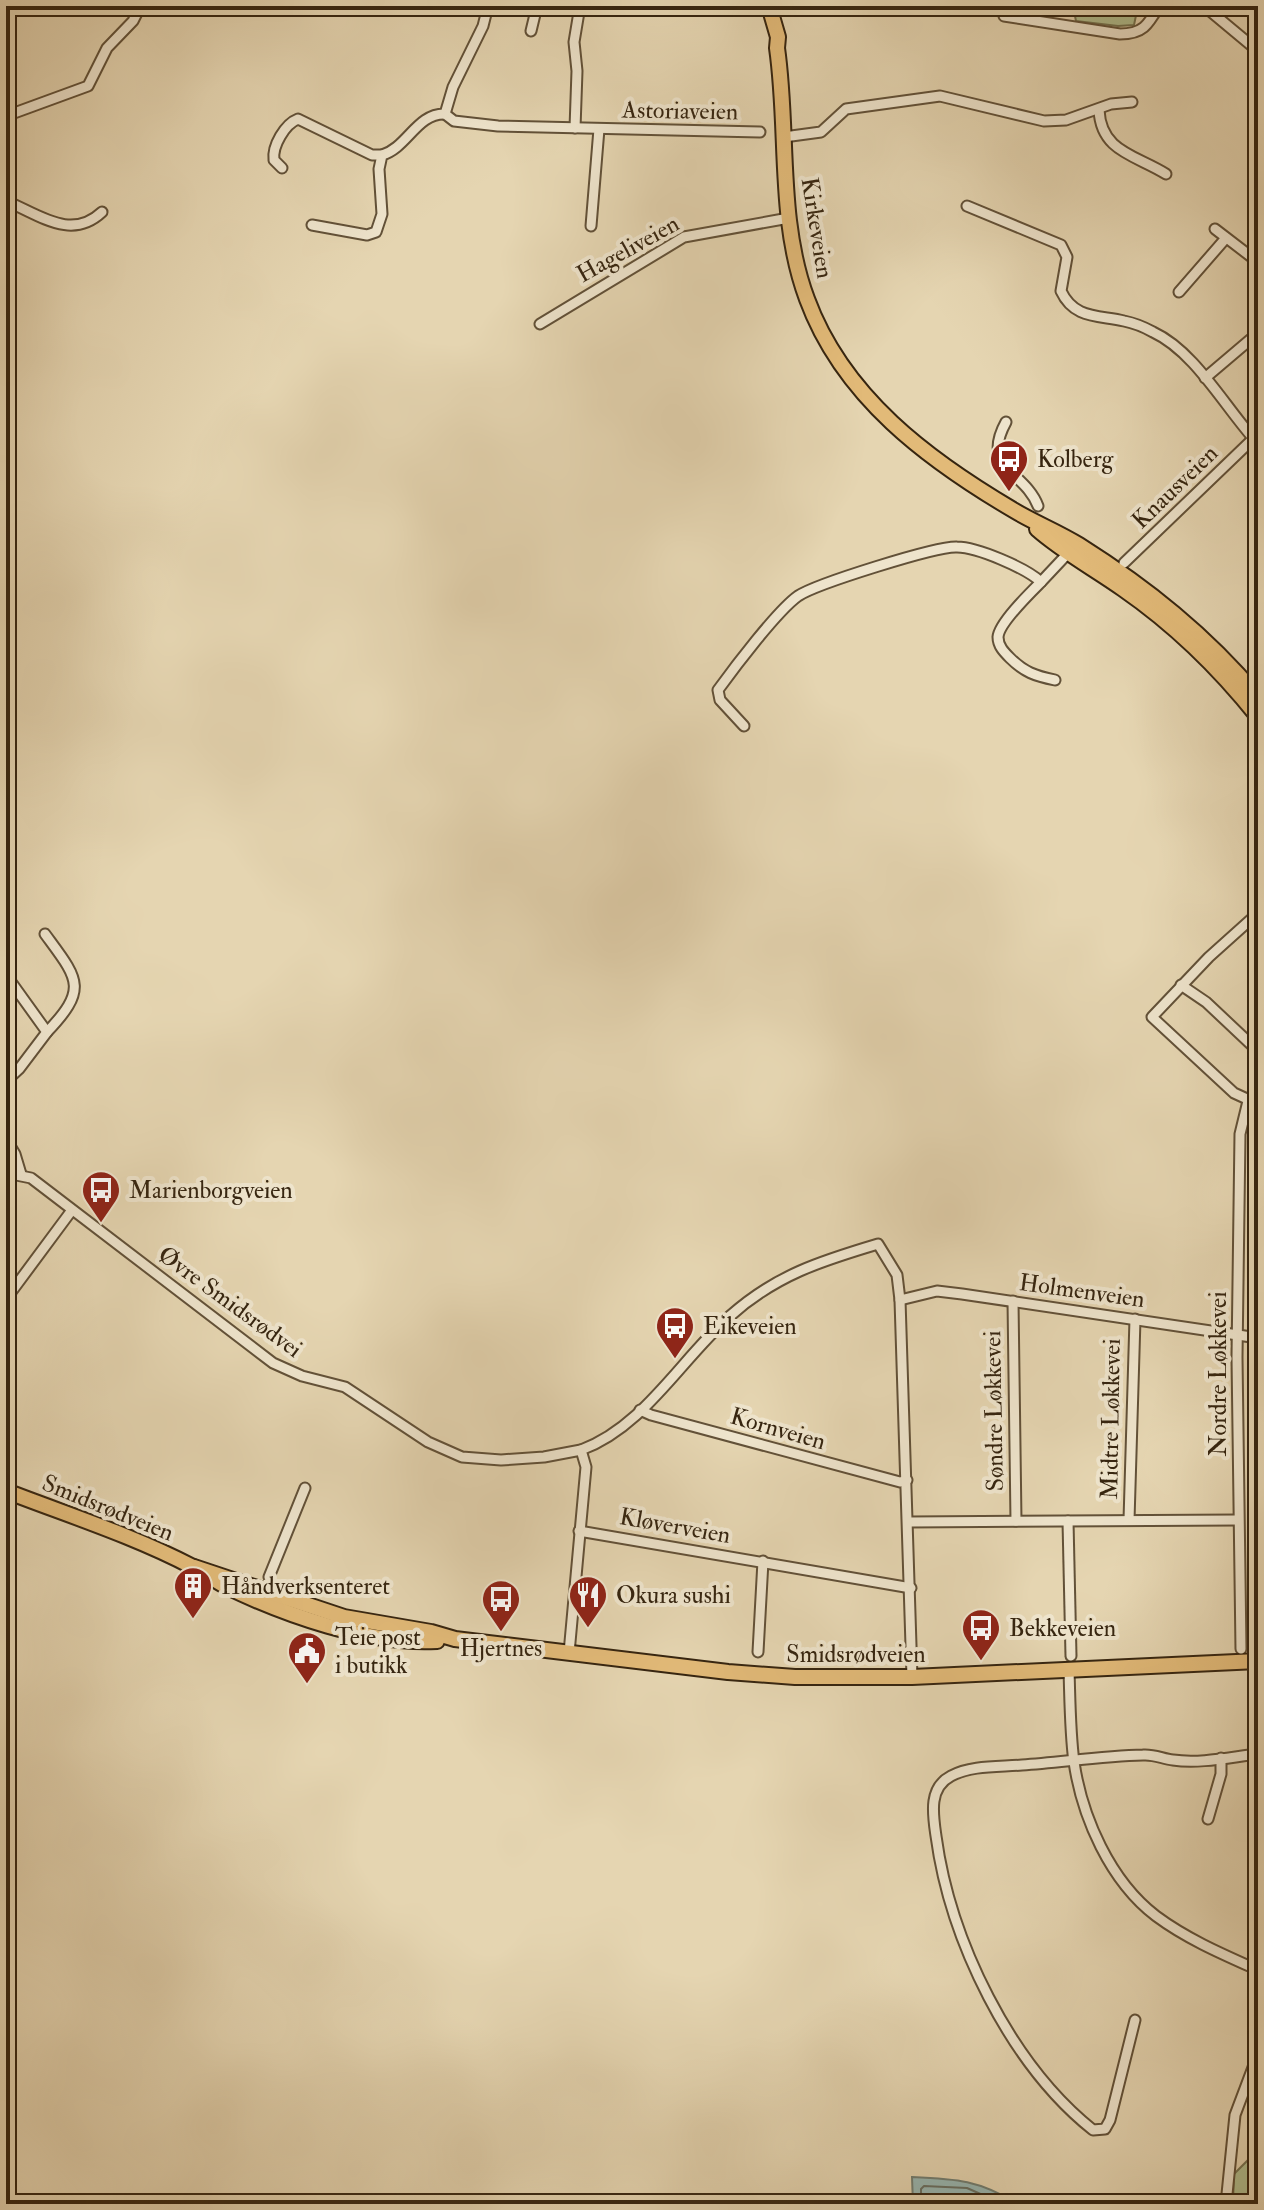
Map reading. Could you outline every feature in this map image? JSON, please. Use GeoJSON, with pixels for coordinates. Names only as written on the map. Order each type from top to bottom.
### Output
{"type":"FeatureCollection","features":[{"type":"Feature","properties":{"kind":"main road","name":"Kirkeveien"},"geometry":{"type":"LineString","coordinates":[[760,6],[777,48]]}},
{"type":"Feature","properties":{"kind":"main road","name":"Kirkeveien"},"geometry":{"type":"LineString","coordinates":[[769,6],[778,37],[789,218],[796,265],[806,298],[828,343],[855,385],[920,447],[1018,513],[1044,536],[1073,548],[1162,618],[1215,666],[1254,691],[1258,717]]}},
{"type":"Feature","properties":{"kind":"main road","name":"Smidsrødveien"},"geometry":{"type":"LineString","coordinates":[[6,1491],[194,1567],[221,1584],[267,1605],[320,1622],[381,1636],[430,1641],[455,1639],[795,1677],[912,1677],[1070,1663],[1258,1661]]}},
{"type":"Feature","properties":{"kind":"street"},"geometry":{"type":"LineString","coordinates":[[125,6],[139,9],[163,6]]}},
{"type":"Feature","properties":{"kind":"street"},"geometry":{"type":"LineString","coordinates":[[282,168],[274,160],[274,151],[287,125],[298,119],[372,155],[382,155],[396,148],[428,116],[445,114],[453,87],[483,26],[488,6]]}},
{"type":"Feature","properties":{"kind":"street"},"geometry":{"type":"LineString","coordinates":[[531,31],[537,6]]}},
{"type":"Feature","properties":{"kind":"street"},"geometry":{"type":"LineString","coordinates":[[575,128],[577,71],[574,42],[580,6]]}},
{"type":"Feature","properties":{"kind":"street"},"geometry":{"type":"LineString","coordinates":[[1004,16],[1132,34],[1148,25],[1159,6]]}},
{"type":"Feature","properties":{"kind":"street"},"geometry":{"type":"LineString","coordinates":[[1204,6],[1258,51]]}},
{"type":"Feature","properties":{"kind":"street"},"geometry":{"type":"LineString","coordinates":[[6,116],[88,86],[107,48],[133,21],[139,9]]}},
{"type":"Feature","properties":{"kind":"street"},"geometry":{"type":"LineString","coordinates":[[784,137],[821,132],[846,109],[940,96],[1044,121],[1066,120],[1111,104],[1132,102]]}},
{"type":"Feature","properties":{"kind":"street"},"geometry":{"type":"LineString","coordinates":[[1099,110],[1101,129],[1109,141],[1166,174]]}},
{"type":"Feature","properties":{"kind":"street","name":"Astoriaveien"},"geometry":{"type":"LineString","coordinates":[[445,114],[454,121],[464,123],[760,132]]}},
{"type":"Feature","properties":{"kind":"street","name":"Astoriaveien"},"geometry":{"type":"LineString","coordinates":[[591,226],[599,129]]}},
{"type":"Feature","properties":{"kind":"street"},"geometry":{"type":"LineString","coordinates":[[312,225],[367,235],[376,232],[382,214],[379,169],[382,155]]}},
{"type":"Feature","properties":{"kind":"street"},"geometry":{"type":"LineString","coordinates":[[6,201],[69,226],[86,225],[102,212]]}},
{"type":"Feature","properties":{"kind":"street","name":"Knausveien"},"geometry":{"type":"LineString","coordinates":[[967,206],[1061,245],[1067,257],[1061,291],[1073,308],[1085,315],[1123,320],[1154,332],[1179,349],[1256,437],[1124,563]]}},
{"type":"Feature","properties":{"kind":"street","name":"Hageliveien"},"geometry":{"type":"LineString","coordinates":[[540,324],[684,237],[789,218]]}},
{"type":"Feature","properties":{"kind":"street"},"geometry":{"type":"LineString","coordinates":[[1215,229],[1258,262]]}},
{"type":"Feature","properties":{"kind":"street"},"geometry":{"type":"LineString","coordinates":[[1179,292],[1226,238]]}},
{"type":"Feature","properties":{"kind":"street"},"geometry":{"type":"LineString","coordinates":[[1205,378],[1258,333]]}},
{"type":"Feature","properties":{"kind":"street"},"geometry":{"type":"LineString","coordinates":[[1006,422],[999,439],[998,456],[1007,470],[1032,494],[1038,506]]}},
{"type":"Feature","properties":{"kind":"street"},"geometry":{"type":"LineString","coordinates":[[744,726],[720,700],[718,690],[789,604],[803,593],[946,547],[973,549],[1029,573],[1041,582]]}},
{"type":"Feature","properties":{"kind":"street"},"geometry":{"type":"LineString","coordinates":[[1055,680],[1022,670],[1003,651],[998,641],[1001,626],[1073,548]]}},
{"type":"Feature","properties":{"kind":"street"},"geometry":{"type":"LineString","coordinates":[[1253,1102],[1234,1093],[1213,1076],[1152,1017],[1181,985],[1258,913]]}},
{"type":"Feature","properties":{"kind":"street"},"geometry":{"type":"LineString","coordinates":[[6,1081],[67,1011],[76,987],[68,965],[45,934]]}},
{"type":"Feature","properties":{"kind":"street"},"geometry":{"type":"LineString","coordinates":[[6,975],[47,1032]]}},
{"type":"Feature","properties":{"kind":"street"},"geometry":{"type":"LineString","coordinates":[[1181,985],[1206,1002],[1258,1051]]}},
{"type":"Feature","properties":{"kind":"street","name":"Nordre Løkkevei"},"geometry":{"type":"LineString","coordinates":[[1241,1649],[1238,1520],[1240,1134],[1253,1102]]}},
{"type":"Feature","properties":{"kind":"street"},"geometry":{"type":"LineString","coordinates":[[6,1139],[21,1174]]}},
{"type":"Feature","properties":{"kind":"street","name":"Øvre Smidsrødvei"},"geometry":{"type":"LineString","coordinates":[[6,1173],[31,1178],[273,1363],[294,1374],[345,1387],[447,1452],[470,1459],[501,1460],[581,1450]]}},
{"type":"Feature","properties":{"kind":"street"},"geometry":{"type":"LineString","coordinates":[[6,1299],[72,1210]]}},
{"type":"Feature","properties":{"kind":"street"},"geometry":{"type":"LineString","coordinates":[[569,1653],[586,1467],[581,1450],[611,1436],[640,1410],[711,1334],[765,1288],[794,1272],[878,1244],[897,1275],[900,1300],[912,1677]]}},
{"type":"Feature","properties":{"kind":"street","name":"Holmenveien"},"geometry":{"type":"LineString","coordinates":[[900,1300],[937,1291],[1258,1338]]}},
{"type":"Feature","properties":{"kind":"street","name":"Søndre Løkkevei"},"geometry":{"type":"LineString","coordinates":[[1013,1301],[1016,1521]]}},
{"type":"Feature","properties":{"kind":"street","name":"Midtre Løkkevei"},"geometry":{"type":"LineString","coordinates":[[1129,1520],[1135,1319]]}},
{"type":"Feature","properties":{"kind":"street","name":"Kornveien"},"geometry":{"type":"LineString","coordinates":[[640,1410],[826,1463],[900,1482],[907,1480]]}},
{"type":"Feature","properties":{"kind":"street"},"geometry":{"type":"LineString","coordinates":[[269,1577],[305,1488]]}},
{"type":"Feature","properties":{"kind":"street"},"geometry":{"type":"LineString","coordinates":[[909,1522],[1238,1520]]}},
{"type":"Feature","properties":{"kind":"street"},"geometry":{"type":"LineString","coordinates":[[1068,1521],[1074,1761],[1096,1835],[1136,1898],[1153,1914],[1195,1941],[1258,1970]]}},
{"type":"Feature","properties":{"kind":"street","name":"Kløverveien"},"geometry":{"type":"LineString","coordinates":[[579,1531],[911,1588]]}},
{"type":"Feature","properties":{"kind":"street"},"geometry":{"type":"LineString","coordinates":[[758,1652],[763,1561]]}},
{"type":"Feature","properties":{"kind":"street"},"geometry":{"type":"LineString","coordinates":[[1135,2020],[1108,2124],[1100,2131],[1093,2130],[1055,2093],[1009,2031],[967,1950],[938,1850],[933,1801],[938,1787],[965,1770],[1145,1754],[1174,1760],[1258,1754]]}},
{"type":"Feature","properties":{"kind":"street"},"geometry":{"type":"LineString","coordinates":[[1208,1819],[1221,1774],[1221,1758]]}},
{"type":"Feature","properties":{"kind":"street"},"geometry":{"type":"LineString","coordinates":[[1226,2204],[1235,2115],[1258,2054]]}},
{"type":"Feature","properties":{"kind":"green space"},"geometry":{"type":"Polygon","coordinates":[[[1073,6],[1138,6],[1134,25],[1118,26],[1076,21],[1073,6]]]}},
{"type":"Feature","properties":{"kind":"green space"},"geometry":{"type":"Polygon","coordinates":[[[1258,2150],[1258,2204],[1233,2204],[1234,2174],[1258,2150]]]}},
{"type":"Feature","properties":{"kind":"water"},"geometry":{"type":"Polygon","coordinates":[[[912,2177],[967,2182],[1018,2204],[913,2204],[912,2177]]]}},
{"type":"Feature","properties":{"kind":"place","name":"Kolberg"},"geometry":{"type":"Point","coordinates":[1009,493]}},
{"type":"Feature","properties":{"kind":"place","name":"Marienborgveien"},"geometry":{"type":"Point","coordinates":[101,1224]}},
{"type":"Feature","properties":{"kind":"place","name":"Eikeveien"},"geometry":{"type":"Point","coordinates":[675,1360]}},
{"type":"Feature","properties":{"kind":"place","name":"Håndverksenteret"},"geometry":{"type":"Point","coordinates":[193,1620]}},
{"type":"Feature","properties":{"kind":"place","name":"Okura sushi"},"geometry":{"type":"Point","coordinates":[588,1629]}},
{"type":"Feature","properties":{"kind":"place","name":"Hjertnes"},"geometry":{"type":"Point","coordinates":[501,1633]}},
{"type":"Feature","properties":{"kind":"place","name":"Bekkeveien"},"geometry":{"type":"Point","coordinates":[981,1662]}},
{"type":"Feature","properties":{"kind":"place","name":"Teie post i butikk"},"geometry":{"type":"Point","coordinates":[307,1685]}}]}
